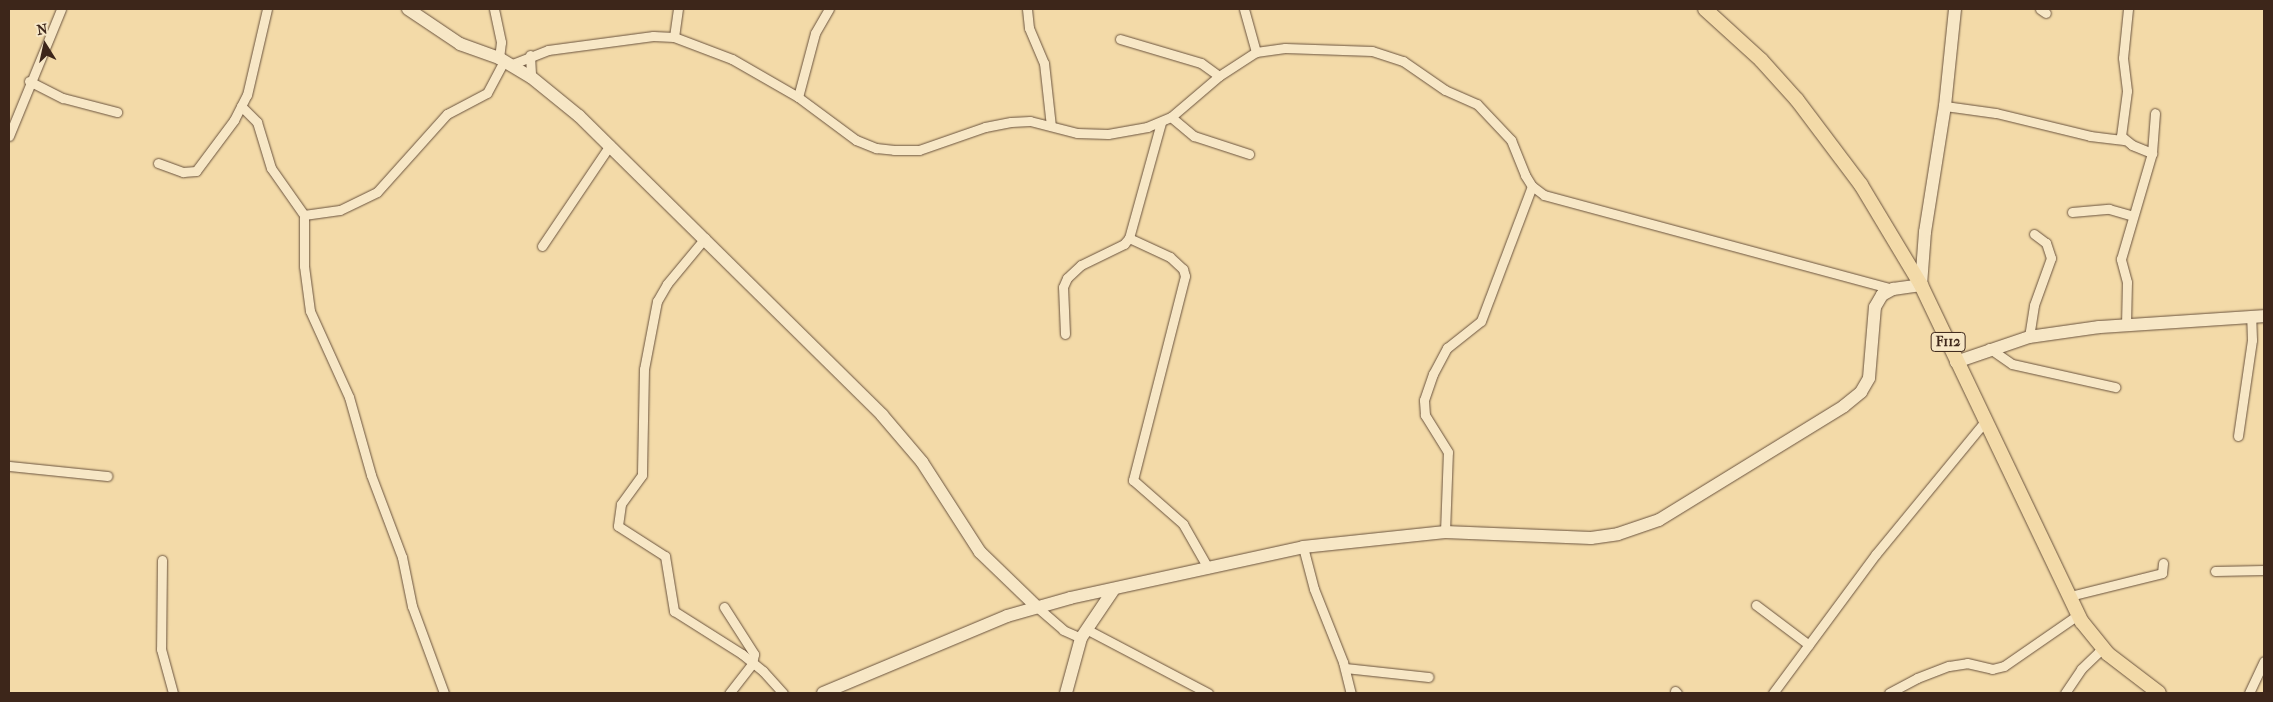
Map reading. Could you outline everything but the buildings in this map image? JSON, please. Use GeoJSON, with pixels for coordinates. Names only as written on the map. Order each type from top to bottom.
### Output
{"type":"FeatureCollection","features":[{"type":"Feature","properties":{"kind":"main road"},"geometry":{"type":"LineString","coordinates":[[408,9],[460,44],[504,61],[531,77],[610,145],[882,415],[922,462],[980,552],[1037,607]]}},
{"type":"Feature","properties":{"kind":"main road","name":"F112"},"geometry":{"type":"LineString","coordinates":[[1705,9],[1761,60],[1832,145],[1861,185],[1921,285],[1956,362],[1986,420],[2078,614],[2103,648],[2145,689],[2159,693]]}},
{"type":"Feature","properties":{"kind":"main road"},"geometry":{"type":"LineString","coordinates":[[823,693],[977,627],[1037,607],[1303,547],[1445,532],[1591,538],[1618,534],[1659,520],[1844,406],[1861,392],[1869,378],[1875,307],[1882,295],[1893,289],[1921,285],[1925,232],[1945,106],[1954,9]]}},
{"type":"Feature","properties":{"kind":"main road"},"geometry":{"type":"LineString","coordinates":[[1956,362],[1990,348],[2029,337],[2126,324],[2264,316]]}},
{"type":"Feature","properties":{"kind":"main road"},"geometry":{"type":"LineString","coordinates":[[1066,693],[1084,633],[1114,589]]}},
{"type":"Feature","properties":{"kind":"street"},"geometry":{"type":"LineString","coordinates":[[9,136],[61,9]]}},
{"type":"Feature","properties":{"kind":"street"},"geometry":{"type":"LineString","coordinates":[[158,163],[183,172],[196,171],[241,106],[267,9]]}},
{"type":"Feature","properties":{"kind":"street"},"geometry":{"type":"LineString","coordinates":[[304,215],[340,210],[376,192],[447,114],[487,93],[504,61],[494,9]]}},
{"type":"Feature","properties":{"kind":"street"},"geometry":{"type":"LineString","coordinates":[[674,38],[678,9]]}},
{"type":"Feature","properties":{"kind":"street"},"geometry":{"type":"LineString","coordinates":[[798,97],[815,33],[830,9]]}},
{"type":"Feature","properties":{"kind":"street"},"geometry":{"type":"LineString","coordinates":[[1027,9],[1029,28],[1044,63],[1052,126]]}},
{"type":"Feature","properties":{"kind":"street"},"geometry":{"type":"LineString","coordinates":[[1244,9],[1256,52]]}},
{"type":"Feature","properties":{"kind":"street"},"geometry":{"type":"LineString","coordinates":[[2124,140],[2121,126],[2127,83],[2123,58],[2128,9]]}},
{"type":"Feature","properties":{"kind":"street"},"geometry":{"type":"LineString","coordinates":[[504,61],[548,50],[653,36],[674,38],[732,59],[798,97],[856,140],[885,149],[920,150],[985,127],[1011,122],[1030,121],[1077,133],[1108,134],[1161,122],[1171,116],[1219,76],[1256,52],[1285,48],[1372,50],[1403,61],[1445,90],[1477,104],[1511,140],[1532,186],[1561,201],[1893,289]]}},
{"type":"Feature","properties":{"kind":"street"},"geometry":{"type":"LineString","coordinates":[[1120,39],[1201,63],[1219,76]]}},
{"type":"Feature","properties":{"kind":"street"},"geometry":{"type":"LineString","coordinates":[[530,55],[531,77]]}},
{"type":"Feature","properties":{"kind":"street"},"geometry":{"type":"LineString","coordinates":[[30,82],[63,98],[117,112]]}},
{"type":"Feature","properties":{"kind":"street"},"geometry":{"type":"LineString","coordinates":[[241,106],[258,122],[271,168],[304,215],[304,266],[310,311],[350,397],[371,475],[402,557],[412,606],[444,693]]}},
{"type":"Feature","properties":{"kind":"street"},"geometry":{"type":"LineString","coordinates":[[1945,106],[1996,113],[2090,136],[2124,140],[2152,153]]}},
{"type":"Feature","properties":{"kind":"street"},"geometry":{"type":"LineString","coordinates":[[2126,324],[2127,282],[2121,259],[2152,153],[2155,112]]}},
{"type":"Feature","properties":{"kind":"street"},"geometry":{"type":"LineString","coordinates":[[1171,116],[1194,136],[1249,154]]}},
{"type":"Feature","properties":{"kind":"street"},"geometry":{"type":"LineString","coordinates":[[1065,334],[1063,288],[1071,272],[1124,244],[1129,238],[1161,122]]}},
{"type":"Feature","properties":{"kind":"street"},"geometry":{"type":"LineString","coordinates":[[542,246],[610,145]]}},
{"type":"Feature","properties":{"kind":"street"},"geometry":{"type":"LineString","coordinates":[[1445,532],[1448,452],[1425,415],[1424,400],[1432,374],[1447,348],[1481,321],[1532,186]]}},
{"type":"Feature","properties":{"kind":"street"},"geometry":{"type":"LineString","coordinates":[[2072,212],[2109,209],[2134,216]]}},
{"type":"Feature","properties":{"kind":"street"},"geometry":{"type":"LineString","coordinates":[[2029,337],[2034,305],[2051,258],[2049,248],[2034,234]]}},
{"type":"Feature","properties":{"kind":"street"},"geometry":{"type":"LineString","coordinates":[[705,238],[667,284],[657,301],[644,369],[642,475],[621,504],[618,526],[664,556],[674,611],[742,654],[752,664],[764,671],[783,693]]}},
{"type":"Feature","properties":{"kind":"street"},"geometry":{"type":"LineString","coordinates":[[1129,238],[1170,256],[1184,268],[1185,276],[1133,480],[1136,486],[1183,524],[1208,568]]}},
{"type":"Feature","properties":{"kind":"street"},"geometry":{"type":"LineString","coordinates":[[2238,436],[2252,340],[2251,317]]}},
{"type":"Feature","properties":{"kind":"street"},"geometry":{"type":"LineString","coordinates":[[1990,348],[2012,364],[2115,387]]}},
{"type":"Feature","properties":{"kind":"street"},"geometry":{"type":"LineString","coordinates":[[1779,691],[1809,645],[1876,554],[1986,420]]}},
{"type":"Feature","properties":{"kind":"street"},"geometry":{"type":"LineString","coordinates":[[9,466],[107,476]]}},
{"type":"Feature","properties":{"kind":"street"},"geometry":{"type":"LineString","coordinates":[[1303,547],[1314,589],[1345,668],[1351,693]]}},
{"type":"Feature","properties":{"kind":"street"},"geometry":{"type":"LineString","coordinates":[[162,560],[161,649],[173,693]]}},
{"type":"Feature","properties":{"kind":"street"},"geometry":{"type":"LineString","coordinates":[[2070,596],[2162,573],[2163,563]]}},
{"type":"Feature","properties":{"kind":"street"},"geometry":{"type":"LineString","coordinates":[[2215,571],[2264,570]]}},
{"type":"Feature","properties":{"kind":"street"},"geometry":{"type":"LineString","coordinates":[[1756,605],[1809,645]]}},
{"type":"Feature","properties":{"kind":"street"},"geometry":{"type":"LineString","coordinates":[[724,607],[751,646],[754,654],[752,664],[729,693]]}},
{"type":"Feature","properties":{"kind":"street"},"geometry":{"type":"LineString","coordinates":[[1037,607],[1063,630],[1084,633],[1208,693]]}},
{"type":"Feature","properties":{"kind":"street"},"geometry":{"type":"LineString","coordinates":[[1889,693],[1917,678],[1949,666],[1967,663],[1992,669],[2004,666],[2078,614]]}},
{"type":"Feature","properties":{"kind":"street"},"geometry":{"type":"LineString","coordinates":[[2065,693],[2081,669],[2103,648]]}},
{"type":"Feature","properties":{"kind":"street"},"geometry":{"type":"LineString","coordinates":[[2249,693],[2264,661]]}},
{"type":"Feature","properties":{"kind":"street"},"geometry":{"type":"LineString","coordinates":[[1345,668],[1429,677]]}}]}
